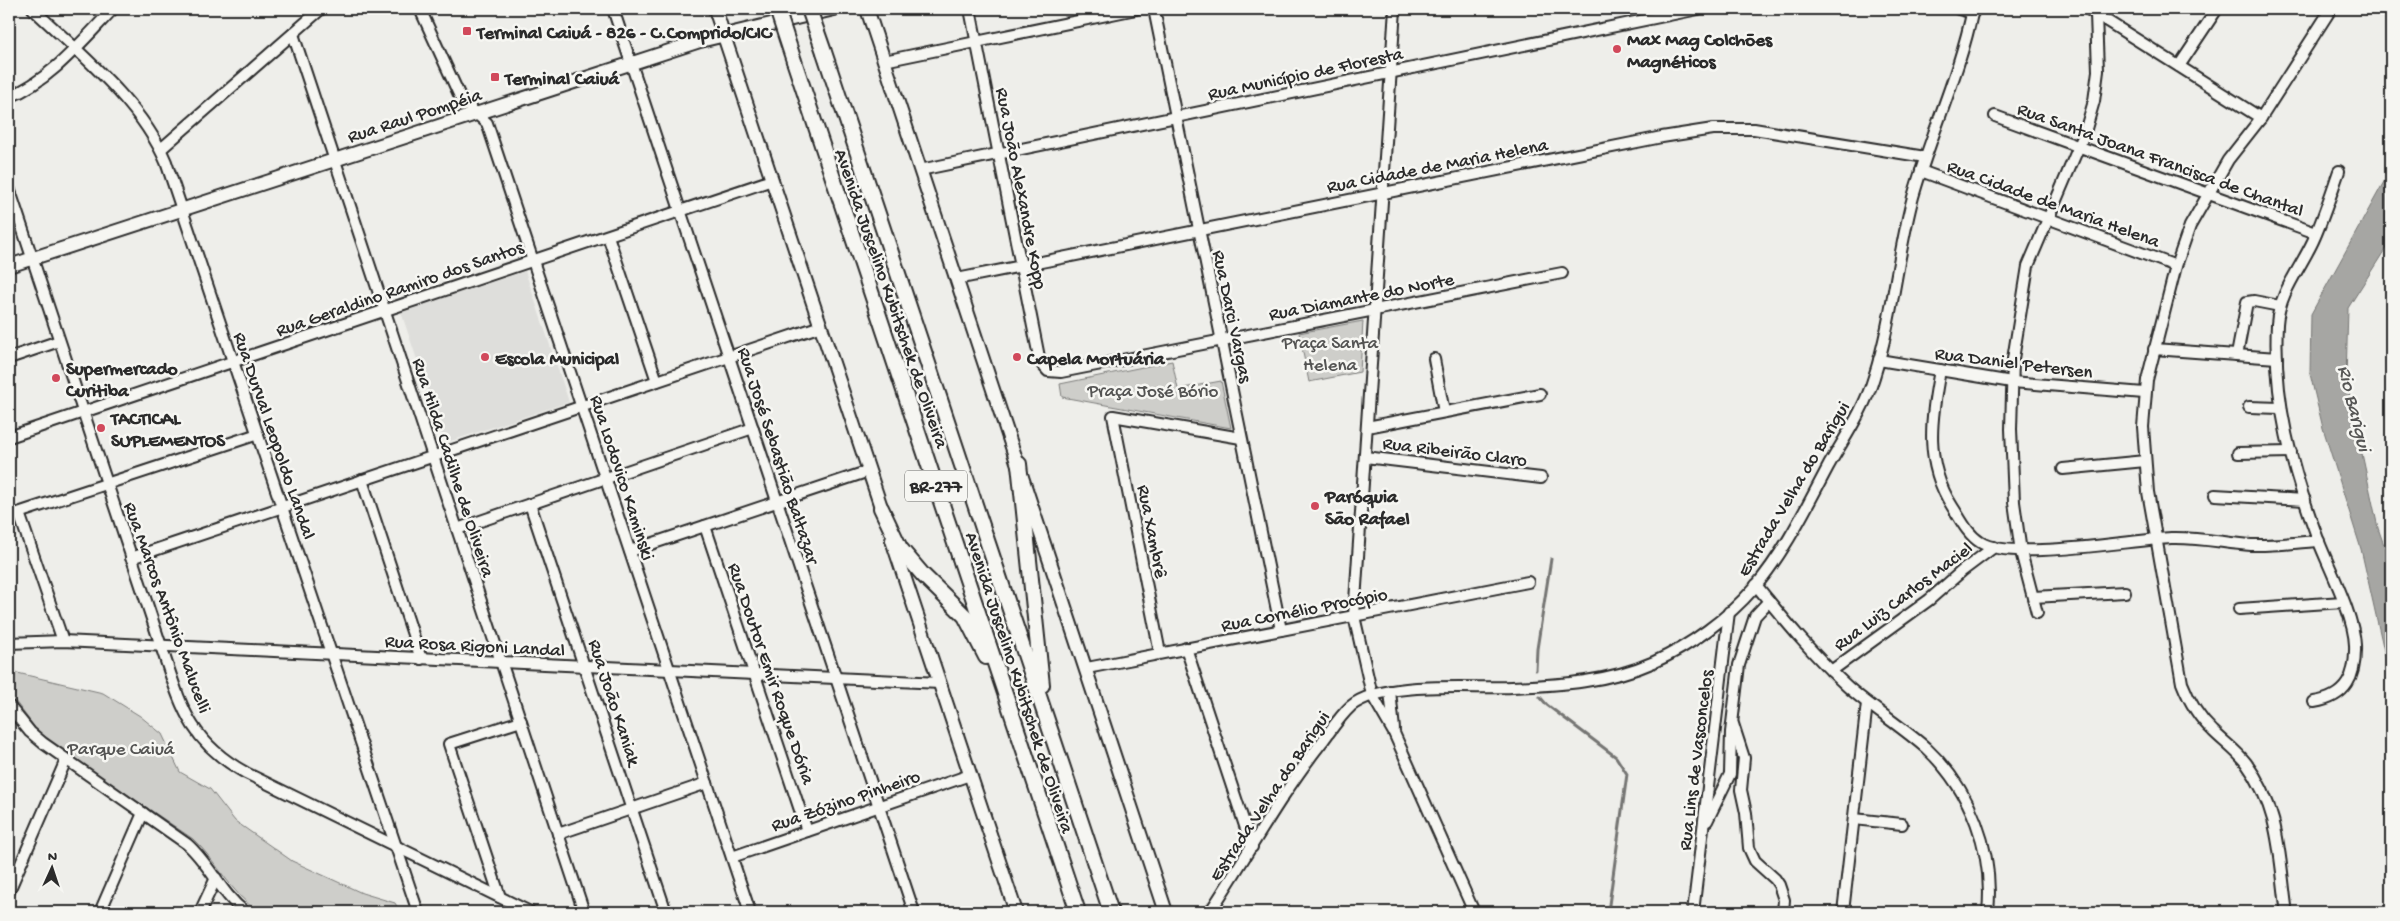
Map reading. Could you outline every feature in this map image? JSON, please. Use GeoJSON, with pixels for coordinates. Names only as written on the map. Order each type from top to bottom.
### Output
{"type":"FeatureCollection","features":[{"type":"Feature","properties":{"kind":"highway","name":"Avenida Juscelino Kubitschek de Oliveira"},"geometry":{"type":"LineString","coordinates":[[776,9],[1078,912]]}},
{"type":"Feature","properties":{"kind":"highway","name":"BR-277"},"geometry":{"type":"LineString","coordinates":[[809,9],[1110,912]]}},
{"type":"Feature","properties":{"kind":"highway"},"geometry":{"type":"LineString","coordinates":[[1018,464],[1047,721]]}},
{"type":"Feature","properties":{"kind":"highway"},"geometry":{"type":"LineString","coordinates":[[881,508],[900,548],[909,560],[965,616],[1006,696]]}},
{"type":"Feature","properties":{"kind":"main road"},"geometry":{"type":"LineString","coordinates":[[715,9],[1016,912]]}},
{"type":"Feature","properties":{"kind":"main road","name":"Rua Raul Pompéia"},"geometry":{"type":"LineString","coordinates":[[9,266],[724,34],[834,9]]}},
{"type":"Feature","properties":{"kind":"main road"},"geometry":{"type":"LineString","coordinates":[[867,9],[1087,668],[1166,912]]}},
{"type":"Feature","properties":{"kind":"street","name":"Rua Durval Leopoldo Landal"},"geometry":{"type":"LineString","coordinates":[[33,9],[137,113],[161,149],[418,912]]}},
{"type":"Feature","properties":{"kind":"street"},"geometry":{"type":"LineString","coordinates":[[9,97],[46,76],[113,9]]}},
{"type":"Feature","properties":{"kind":"street"},"geometry":{"type":"LineString","coordinates":[[161,149],[321,9]]}},
{"type":"Feature","properties":{"kind":"street","name":"Rua Lodovico Kaminski"},"geometry":{"type":"LineString","coordinates":[[420,9],[462,101],[487,123],[750,912]]}},
{"type":"Feature","properties":{"kind":"street","name":"Rua José Sebastião Baltazar"},"geometry":{"type":"LineString","coordinates":[[613,9],[914,912]]}},
{"type":"Feature","properties":{"kind":"street","name":"Rua João Alexandre Kopp"},"geometry":{"type":"LineString","coordinates":[[970,9],[1040,362],[1048,371]]}},
{"type":"Feature","properties":{"kind":"street"},"geometry":{"type":"LineString","coordinates":[[884,61],[1136,9]]}},
{"type":"Feature","properties":{"kind":"street","name":"Rua Darci Vargas"},"geometry":{"type":"LineString","coordinates":[[1154,9],[1280,630]]}},
{"type":"Feature","properties":{"kind":"street"},"geometry":{"type":"LineString","coordinates":[[1395,9],[1354,616],[1372,695],[1394,733],[1474,912]]}},
{"type":"Feature","properties":{"kind":"street","name":"Rua Município de Floresta"},"geometry":{"type":"LineString","coordinates":[[920,170],[1698,9]]}},
{"type":"Feature","properties":{"kind":"street"},"geometry":{"type":"LineString","coordinates":[[1959,9],[1973,11]]}},
{"type":"Feature","properties":{"kind":"street"},"geometry":{"type":"LineString","coordinates":[[2179,66],[2217,9]]}},
{"type":"Feature","properties":{"kind":"street"},"geometry":{"type":"LineString","coordinates":[[2286,906],[2275,820],[2269,803],[2245,761],[2212,731],[2192,707],[2182,682],[2155,539],[2146,461],[2144,393],[2184,239],[2231,155],[2261,118],[2331,9]]}},
{"type":"Feature","properties":{"kind":"street"},"geometry":{"type":"LineString","coordinates":[[2094,10],[2261,118]]}},
{"type":"Feature","properties":{"kind":"street"},"geometry":{"type":"LineString","coordinates":[[2037,613],[2021,552],[2014,502],[2012,382],[2015,342],[2026,276],[2090,116],[2097,86],[2098,58],[2094,10]]}},
{"type":"Feature","properties":{"kind":"street","name":"Estrada Velha do Barigui"},"geometry":{"type":"LineString","coordinates":[[1210,912],[1301,770],[1341,717],[1354,704],[1372,695],[1417,688],[1535,686],[1581,682],[1615,676],[1643,667],[1672,653],[1729,612],[1756,586],[1787,539],[1868,394],[1879,360],[1906,224],[1921,171],[1964,46],[1973,11]]}},
{"type":"Feature","properties":{"kind":"street","name":"Rua Hilda Cadilhe de Oliveira"},"geometry":{"type":"LineString","coordinates":[[293,34],[584,912]]}},
{"type":"Feature","properties":{"kind":"street","name":"Rua Santa Joana Francisca de Chantal"},"geometry":{"type":"LineString","coordinates":[[1995,116],[2207,195],[2221,197],[2316,233]]}},
{"type":"Feature","properties":{"kind":"street","name":"Rua Cidade de Maria Helena"},"geometry":{"type":"LineString","coordinates":[[957,279],[1662,137],[1713,129],[1778,131],[1926,156]]}},
{"type":"Feature","properties":{"kind":"street","name":"Rua Cidade de Maria Helena"},"geometry":{"type":"LineString","coordinates":[[1921,171],[2176,266]]}},
{"type":"Feature","properties":{"kind":"street"},"geometry":{"type":"LineString","coordinates":[[2314,702],[2334,697],[2347,685],[2354,659],[2354,635],[2319,541],[2291,452],[2280,408],[2277,358],[2280,306],[2316,233],[2340,171]]}},
{"type":"Feature","properties":{"kind":"street","name":"Rua Geraldino Ramiro dos Santos"},"geometry":{"type":"LineString","coordinates":[[9,437],[772,180]]}},
{"type":"Feature","properties":{"kind":"street","name":"Rua Marcos Antônio Malucelli"},"geometry":{"type":"LineString","coordinates":[[9,188],[161,646],[187,718],[202,739],[220,757],[246,773],[530,912]]}},
{"type":"Feature","properties":{"kind":"street"},"geometry":{"type":"LineString","coordinates":[[608,236],[656,381]]}},
{"type":"Feature","properties":{"kind":"street","name":"Rua Diamante do Norte"},"geometry":{"type":"LineString","coordinates":[[1048,371],[1062,372],[1562,273]]}},
{"type":"Feature","properties":{"kind":"street"},"geometry":{"type":"LineString","coordinates":[[2237,355],[2247,302],[2254,301],[2280,306]]}},
{"type":"Feature","properties":{"kind":"street"},"geometry":{"type":"LineString","coordinates":[[131,558],[820,326]]}},
{"type":"Feature","properties":{"kind":"street"},"geometry":{"type":"LineString","coordinates":[[9,358],[60,341]]}},
{"type":"Feature","properties":{"kind":"street"},"geometry":{"type":"LineString","coordinates":[[2154,349],[2277,358]]}},
{"type":"Feature","properties":{"kind":"street"},"geometry":{"type":"LineString","coordinates":[[1434,359],[1444,412]]}},
{"type":"Feature","properties":{"kind":"street","name":"Rua Daniel Petersen"},"geometry":{"type":"LineString","coordinates":[[1879,360],[2012,382],[2144,393]]}},
{"type":"Feature","properties":{"kind":"street"},"geometry":{"type":"LineString","coordinates":[[1940,370],[1932,414],[1936,476],[1968,531],[1980,542],[1994,547],[2021,552],[2155,539],[2187,538],[2256,545],[2319,541]]}},
{"type":"Feature","properties":{"kind":"street"},"geometry":{"type":"LineString","coordinates":[[1367,427],[1540,394]]}},
{"type":"Feature","properties":{"kind":"street"},"geometry":{"type":"LineString","coordinates":[[2249,408],[2280,408]]}},
{"type":"Feature","properties":{"kind":"street","name":"Rua Xambrê"},"geometry":{"type":"LineString","coordinates":[[1160,654],[1113,416],[1241,438]]}},
{"type":"Feature","properties":{"kind":"street"},"geometry":{"type":"LineString","coordinates":[[457,529],[753,428]]}},
{"type":"Feature","properties":{"kind":"street"},"geometry":{"type":"LineString","coordinates":[[63,641],[14,515],[258,434]]}},
{"type":"Feature","properties":{"kind":"street"},"geometry":{"type":"LineString","coordinates":[[2238,453],[2291,452]]}},
{"type":"Feature","properties":{"kind":"street","name":"Rua Ribeirão Claro"},"geometry":{"type":"LineString","coordinates":[[1365,457],[1541,478]]}},
{"type":"Feature","properties":{"kind":"street"},"geometry":{"type":"LineString","coordinates":[[2063,469],[2146,461]]}},
{"type":"Feature","properties":{"kind":"street"},"geometry":{"type":"LineString","coordinates":[[630,551],[869,471]]}},
{"type":"Feature","properties":{"kind":"street"},"geometry":{"type":"LineString","coordinates":[[362,480],[421,659]]}},
{"type":"Feature","properties":{"kind":"street"},"geometry":{"type":"LineString","coordinates":[[2215,495],[2305,500]]}},
{"type":"Feature","properties":{"kind":"street","name":"Rua João Kaniak"},"geometry":{"type":"LineString","coordinates":[[530,504],[586,667],[666,912]]}},
{"type":"Feature","properties":{"kind":"street","name":"Rua Doutor Emir Roque Dória"},"geometry":{"type":"LineString","coordinates":[[705,526],[807,831]]}},
{"type":"Feature","properties":{"kind":"street","name":"Rua Luiz Carlos Maciel"},"geometry":{"type":"LineString","coordinates":[[1831,671],[1929,600],[1962,571],[1994,547]]}},
{"type":"Feature","properties":{"kind":"street","name":"Rua Cornélio Procópio"},"geometry":{"type":"LineString","coordinates":[[1087,668],[1528,582]]}},
{"type":"Feature","properties":{"kind":"street"},"geometry":{"type":"LineString","coordinates":[[1756,586],[1831,671],[1867,703],[1924,746],[1954,778],[1985,844],[1989,884],[1988,912]]}},
{"type":"Feature","properties":{"kind":"street"},"geometry":{"type":"LineString","coordinates":[[2033,597],[2125,592]]}},
{"type":"Feature","properties":{"kind":"street"},"geometry":{"type":"LineString","coordinates":[[1704,827],[1728,779],[1732,723],[1740,665],[1755,616],[1769,601]]}},
{"type":"Feature","properties":{"kind":"street"},"geometry":{"type":"LineString","coordinates":[[2238,609],[2343,602]]}},
{"type":"Feature","properties":{"kind":"street","name":"Rua Lins de Vasconcelos"},"geometry":{"type":"LineString","coordinates":[[1693,912],[1729,612]]}},
{"type":"Feature","properties":{"kind":"street","name":"Rua Rosa Rigoni Landal"},"geometry":{"type":"LineString","coordinates":[[9,643],[63,641],[940,683]]}},
{"type":"Feature","properties":{"kind":"street"},"geometry":{"type":"LineString","coordinates":[[1186,648],[1252,847]]}},
{"type":"Feature","properties":{"kind":"street"},"geometry":{"type":"LineString","coordinates":[[1390,691],[1394,733]]}},
{"type":"Feature","properties":{"kind":"street"},"geometry":{"type":"LineString","coordinates":[[1843,912],[1867,703]]}},
{"type":"Feature","properties":{"kind":"street"},"geometry":{"type":"LineString","coordinates":[[9,706],[36,738],[187,844],[205,862],[231,900],[245,912]]}},
{"type":"Feature","properties":{"kind":"street"},"geometry":{"type":"LineString","coordinates":[[500,898],[449,744],[520,721]]}},
{"type":"Feature","properties":{"kind":"street"},"geometry":{"type":"LineString","coordinates":[[1732,723],[1744,758],[1741,790],[1746,813],[1749,848],[1755,861],[1779,885],[1784,900],[1783,912]]}},
{"type":"Feature","properties":{"kind":"street"},"geometry":{"type":"LineString","coordinates":[[9,891],[66,760]]}},
{"type":"Feature","properties":{"kind":"street","name":"Rua Zózino Pinheiro"},"geometry":{"type":"LineString","coordinates":[[732,857],[970,774]]}},
{"type":"Feature","properties":{"kind":"street"},"geometry":{"type":"LineString","coordinates":[[558,834],[708,783]]}},
{"type":"Feature","properties":{"kind":"street"},"geometry":{"type":"LineString","coordinates":[[100,912],[143,813]]}},
{"type":"Feature","properties":{"kind":"street"},"geometry":{"type":"LineString","coordinates":[[1854,819],[1902,824]]}},
{"type":"Feature","properties":{"kind":"street"},"geometry":{"type":"LineString","coordinates":[[200,912],[216,878]]}},
{"type":"Feature","properties":{"kind":"shaded area"},"geometry":{"type":"Polygon","coordinates":[[[2391,169],[2391,240],[2348,308],[2346,379],[2378,528],[2391,565],[2391,682],[2361,549],[2323,428],[2310,374],[2311,314],[2391,169]]]}},
{"type":"Feature","properties":{"kind":"shaded area","name":"Escola Municipal"},"geometry":{"type":"Polygon","coordinates":[[[525,271],[569,402],[445,443],[401,312],[525,271]]]}},
{"type":"Feature","properties":{"kind":"green space","name":"Praça Santa Helena"},"geometry":{"type":"Polygon","coordinates":[[[1363,321],[1360,372],[1309,382],[1299,333],[1363,321]]]}},
{"type":"Feature","properties":{"kind":"green space","name":"Praça José Bório"},"geometry":{"type":"Polygon","coordinates":[[[1172,361],[1178,389],[1221,381],[1231,428],[1062,397],[1060,384],[1172,361]]]}},
{"type":"Feature","properties":{"kind":"green space","name":"Parque Caiuá"},"geometry":{"type":"Polygon","coordinates":[[[9,671],[103,693],[140,716],[162,734],[180,772],[210,789],[235,821],[292,861],[362,893],[395,903],[400,912],[259,912],[240,896],[210,857],[193,839],[49,741],[36,729],[9,693],[9,671]]]}},
{"type":"Feature","properties":{"kind":"waterway"},"geometry":{"type":"LineString","coordinates":[[1536,670],[1537,649],[1551,559]]}},
{"type":"Feature","properties":{"kind":"waterway"},"geometry":{"type":"LineString","coordinates":[[1540,697],[1547,705],[1616,757],[1627,774],[1608,912]]}},
{"type":"Feature","properties":{"kind":"place","name":"Terminal Caiuá - 826 - C.Comprido/CIC"},"geometry":{"type":"Point","coordinates":[467,31]}},
{"type":"Feature","properties":{"kind":"place","name":"Max Mag Colchões Magnéticos"},"geometry":{"type":"Point","coordinates":[1617,49]}},
{"type":"Feature","properties":{"kind":"place","name":"Terminal Caiuá"},"geometry":{"type":"Point","coordinates":[495,77]}},
{"type":"Feature","properties":{"kind":"place","name":"Escola Municipal"},"geometry":{"type":"Point","coordinates":[485,357]}},
{"type":"Feature","properties":{"kind":"place","name":"Capela Mortuária"},"geometry":{"type":"Point","coordinates":[1017,357]}},
{"type":"Feature","properties":{"kind":"place","name":"Supermercado Curitiba"},"geometry":{"type":"Point","coordinates":[56,378]}},
{"type":"Feature","properties":{"kind":"place","name":"TACTICAL SUPLEMENTOS"},"geometry":{"type":"Point","coordinates":[101,428]}},
{"type":"Feature","properties":{"kind":"place","name":"Paróquia São Rafael"},"geometry":{"type":"Point","coordinates":[1315,506]}},
{"type":"Feature","properties":{"kind":"water label","name":"Rio Barigui"},"geometry":{"type":"Point","coordinates":[2356,408]}}]}
